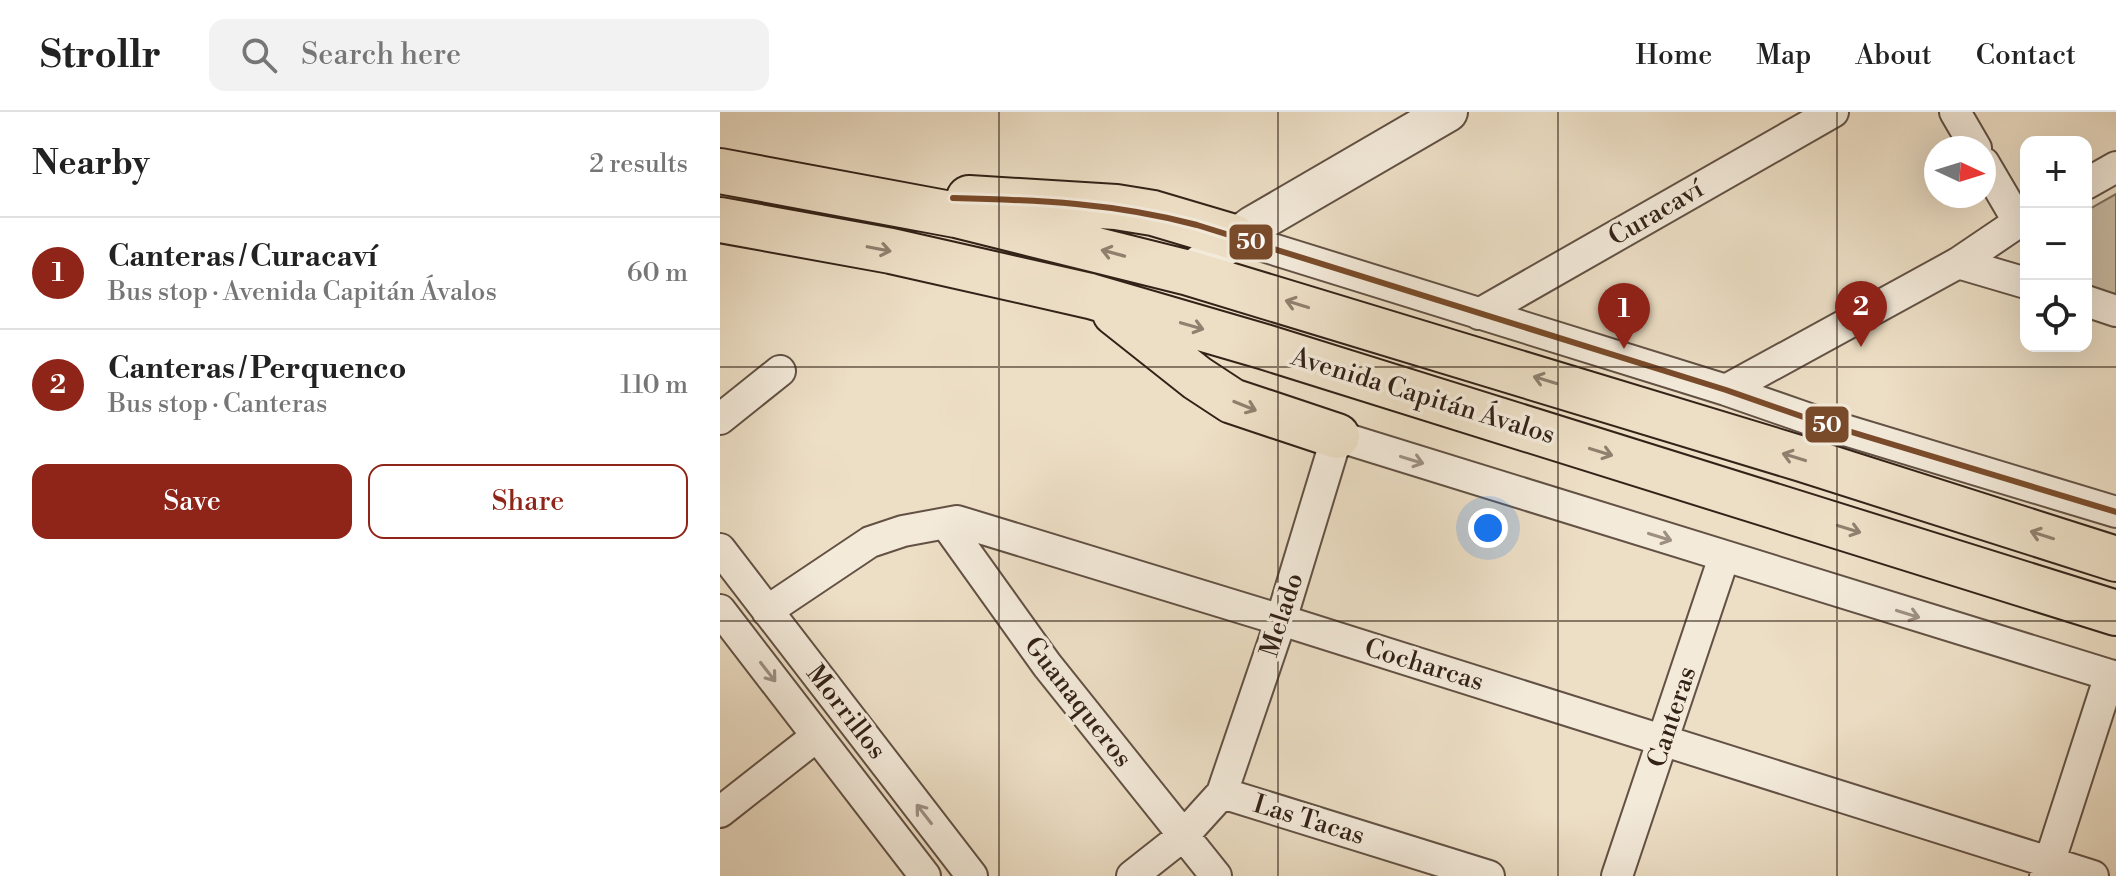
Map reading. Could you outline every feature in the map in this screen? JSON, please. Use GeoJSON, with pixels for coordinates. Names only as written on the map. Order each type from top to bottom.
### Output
{"type":"FeatureCollection","features":[{"type":"Feature","properties":{"kind":"highway","name":"Avenida Capitán Ávalos"},"geometry":{"type":"LineString","coordinates":[[720,171],[861,195],[1033,233],[1189,273],[1802,459],[2116,559]]}},
{"type":"Feature","properties":{"kind":"highway"},"geometry":{"type":"LineString","coordinates":[[861,195],[1035,200],[1116,207],[1153,213],[1234,237]]}},
{"type":"Feature","properties":{"kind":"highway","name":"Avenida Capitán Ávalos"},"geometry":{"type":"LineString","coordinates":[[720,220],[837,241],[1090,296],[1265,347],[2116,613]]}},
{"type":"Feature","properties":{"kind":"highway"},"geometry":{"type":"LineString","coordinates":[[1090,296],[1139,289],[1189,273]]}},
{"type":"Feature","properties":{"kind":"highway"},"geometry":{"type":"LineString","coordinates":[[1090,296],[1232,401],[1337,436]]}},
{"type":"Feature","properties":{"kind":"street"},"geometry":{"type":"LineString","coordinates":[[1189,273],[1234,237],[1448,112]]}},
{"type":"Feature","properties":{"kind":"street","name":"Curacaví"},"geometry":{"type":"LineString","coordinates":[[1479,314],[1833,112]]}},
{"type":"Feature","properties":{"kind":"street"},"geometry":{"type":"LineString","coordinates":[[1955,112],[1969,136]]}},
{"type":"Feature","properties":{"kind":"street"},"geometry":{"type":"LineString","coordinates":[[2092,181],[2116,167]]}},
{"type":"Feature","properties":{"kind":"street"},"geometry":{"type":"LineString","coordinates":[[1996,181],[2020,216]]}},
{"type":"Feature","properties":{"kind":"street"},"geometry":{"type":"LineString","coordinates":[[1726,390],[1958,263],[2020,220]]}},
{"type":"Feature","properties":{"kind":"street"},"geometry":{"type":"LineString","coordinates":[[1234,237],[1726,390],[1815,421],[2116,512]]}},
{"type":"Feature","properties":{"kind":"street"},"geometry":{"type":"LineString","coordinates":[[720,240],[837,241]]}},
{"type":"Feature","properties":{"kind":"street"},"geometry":{"type":"LineString","coordinates":[[1958,263],[2020,281]]}},
{"type":"Feature","properties":{"kind":"street"},"geometry":{"type":"LineString","coordinates":[[2092,303],[2116,311]]}},
{"type":"Feature","properties":{"kind":"street"},"geometry":{"type":"LineString","coordinates":[[720,419],[780,371]]}},
{"type":"Feature","properties":{"kind":"street"},"geometry":{"type":"LineString","coordinates":[[1337,436],[2113,676],[2047,869]]}},
{"type":"Feature","properties":{"kind":"street","name":"Melado"},"geometry":{"type":"LineString","coordinates":[[1222,793],[1281,620],[1337,436]]}},
{"type":"Feature","properties":{"kind":"street","name":"Cocharcas"},"geometry":{"type":"LineString","coordinates":[[767,611],[870,542],[903,531],[957,521],[1664,741],[2047,869],[2093,876]]}},
{"type":"Feature","properties":{"kind":"street","name":"Guanaqueros"},"geometry":{"type":"LineString","coordinates":[[946,524],[1047,665],[1216,876]]}},
{"type":"Feature","properties":{"kind":"street","name":"Morrillos"},"geometry":{"type":"LineString","coordinates":[[720,549],[972,876]]}},
{"type":"Feature","properties":{"kind":"street","name":"Canteras"},"geometry":{"type":"LineString","coordinates":[[1617,876],[1724,557]]}},
{"type":"Feature","properties":{"kind":"street","name":"Morrillos"},"geometry":{"type":"LineString","coordinates":[[720,610],[817,736],[916,873]]}},
{"type":"Feature","properties":{"kind":"street"},"geometry":{"type":"LineString","coordinates":[[720,812],[817,736]]}},
{"type":"Feature","properties":{"kind":"street"},"geometry":{"type":"LineString","coordinates":[[1132,876],[1184,835],[1222,793]]}},
{"type":"Feature","properties":{"kind":"street","name":"Las Tacas"},"geometry":{"type":"LineString","coordinates":[[1222,793],[1489,876]]}},
{"type":"Feature","properties":{"kind":"shaded area"},"geometry":{"type":"Polygon","coordinates":[[[2116,194],[2116,298],[2092,291],[2092,208],[2116,194]]]}},
{"type":"Feature","properties":{"kind":"transit line","name":"50"},"geometry":{"type":"LineString","coordinates":[[953,198],[1076,204],[1197,225],[1726,390],[1815,421],[2116,512]]}},
{"type":"Feature","properties":{"kind":"place","name":"Canteras / Perquenco"},"geometry":{"type":"Point","coordinates":[1861,347]}},
{"type":"Feature","properties":{"kind":"place","name":"Canteras / Curacaví"},"geometry":{"type":"Point","coordinates":[1624,349]}}]}
